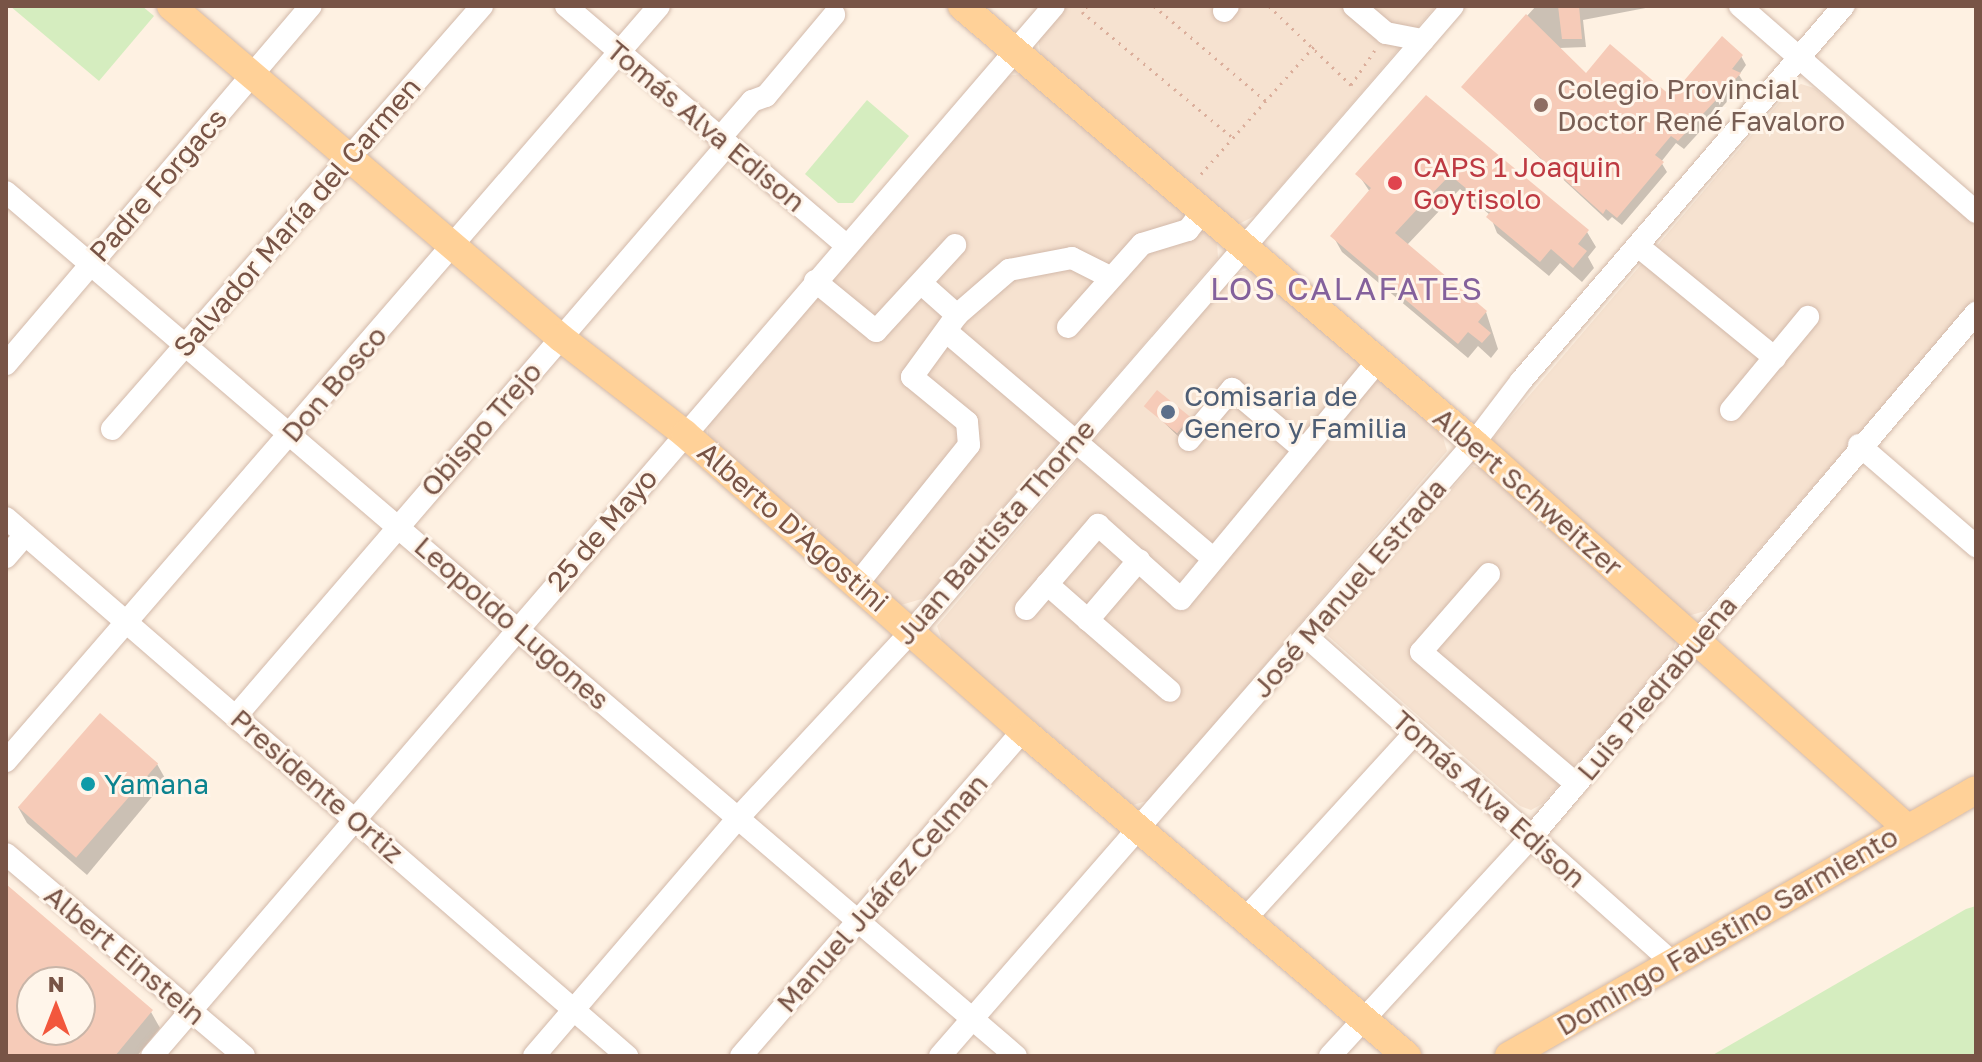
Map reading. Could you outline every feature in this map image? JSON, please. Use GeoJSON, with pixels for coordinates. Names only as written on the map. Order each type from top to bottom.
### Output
{"type":"FeatureCollection","features":[{"type":"Feature","properties":{"kind":"main road","name":"Alberto D'Agostini"},"geometry":{"type":"LineString","coordinates":[[171,6],[561,338],[685,434],[913,630],[1023,731],[1142,828],[1407,1056]]}},
{"type":"Feature","properties":{"kind":"main road","name":"Albert Schweitzer"},"geometry":{"type":"LineString","coordinates":[[962,6],[1474,443],[1907,828]]}},
{"type":"Feature","properties":{"kind":"main road"},"geometry":{"type":"LineString","coordinates":[[1945,807],[1976,777]]}},
{"type":"Feature","properties":{"kind":"main road"},"geometry":{"type":"LineString","coordinates":[[1945,807],[1976,790]]}},
{"type":"Feature","properties":{"kind":"main road","name":"Domingo Faustino Sarmiento"},"geometry":{"type":"LineString","coordinates":[[1509,1056],[1544,1048],[1672,962],[1945,807]]}},
{"type":"Feature","properties":{"kind":"street","name":"Padre Forgacs"},"geometry":{"type":"LineString","coordinates":[[6,364],[311,6]]}},
{"type":"Feature","properties":{"kind":"street","name":"Salvador María del Carmen"},"geometry":{"type":"LineString","coordinates":[[112,429],[482,6]]}},
{"type":"Feature","properties":{"kind":"street","name":"Tomás Alva Edison"},"geometry":{"type":"LineString","coordinates":[[566,6],[846,245]]}},
{"type":"Feature","properties":{"kind":"street","name":"Don Bosco"},"geometry":{"type":"LineString","coordinates":[[6,761],[659,6]]}},
{"type":"Feature","properties":{"kind":"street","name":"25 de Mayo"},"geometry":{"type":"LineString","coordinates":[[152,1056],[1054,6]]}},
{"type":"Feature","properties":{"kind":"street"},"geometry":{"type":"LineString","coordinates":[[1354,6],[1386,33],[1423,40]]}},
{"type":"Feature","properties":{"kind":"street","name":"Juan Bautista Thorne"},"geometry":{"type":"LineString","coordinates":[[534,1056],[738,818],[913,630],[1073,440],[1453,6]]}},
{"type":"Feature","properties":{"kind":"street"},"geometry":{"type":"LineString","coordinates":[[1740,6],[1976,212]]}},
{"type":"Feature","properties":{"kind":"street","name":"José Manuel Estrada"},"geometry":{"type":"LineString","coordinates":[[940,1056],[1307,637],[1844,6]]}},
{"type":"Feature","properties":{"kind":"street","name":"Obispo Trejo"},"geometry":{"type":"LineString","coordinates":[[236,716],[561,338],[724,141],[752,101],[766,96],[834,15]]}},
{"type":"Feature","properties":{"kind":"street","name":"Leopoldo Lugones"},"geometry":{"type":"LineString","coordinates":[[6,192],[292,433],[1016,1056]]}},
{"type":"Feature","properties":{"kind":"street"},"geometry":{"type":"LineString","coordinates":[[1068,327],[1142,244],[1188,230],[1202,212]]}},
{"type":"Feature","properties":{"kind":"street"},"geometry":{"type":"LineString","coordinates":[[815,281],[876,331],[955,245]]}},
{"type":"Feature","properties":{"kind":"street"},"geometry":{"type":"LineString","coordinates":[[1638,246],[1775,358]]}},
{"type":"Feature","properties":{"kind":"street"},"geometry":{"type":"LineString","coordinates":[[858,583],[969,445],[967,422],[912,377],[952,323],[1009,270],[1072,258],[1110,277]]}},
{"type":"Feature","properties":{"kind":"street"},"geometry":{"type":"LineString","coordinates":[[922,284],[952,323],[1073,440],[1214,559]]}},
{"type":"Feature","properties":{"kind":"street","name":"Luis Piedrabuena"},"geometry":{"type":"LineString","coordinates":[[1330,1056],[1533,835],[1859,445],[1976,313]]}},
{"type":"Feature","properties":{"kind":"street"},"geometry":{"type":"LineString","coordinates":[[1731,410],[1808,317]]}},
{"type":"Feature","properties":{"kind":"street"},"geometry":{"type":"LineString","coordinates":[[1026,609],[1098,525],[1181,599],[1378,361]]}},
{"type":"Feature","properties":{"kind":"street"},"geometry":{"type":"LineString","coordinates":[[1189,440],[1232,389],[1303,449]]}},
{"type":"Feature","properties":{"kind":"street"},"geometry":{"type":"LineString","coordinates":[[1859,445],[1976,546]]}},
{"type":"Feature","properties":{"kind":"street","name":"Presidente Ortiz"},"geometry":{"type":"LineString","coordinates":[[6,518],[627,1056]]}},
{"type":"Feature","properties":{"kind":"street"},"geometry":{"type":"LineString","coordinates":[[6,557],[25,535]]}},
{"type":"Feature","properties":{"kind":"street"},"geometry":{"type":"LineString","coordinates":[[1088,620],[1139,560]]}},
{"type":"Feature","properties":{"kind":"street"},"geometry":{"type":"LineString","coordinates":[[1489,574],[1421,652],[1576,784]]}},
{"type":"Feature","properties":{"kind":"street"},"geometry":{"type":"LineString","coordinates":[[1047,584],[1170,691]]}},
{"type":"Feature","properties":{"kind":"street","name":"Tomás Alva Edison"},"geometry":{"type":"LineString","coordinates":[[1307,637],[1533,835],[1672,962]]}},
{"type":"Feature","properties":{"kind":"street","name":"Manuel Juárez Celman"},"geometry":{"type":"LineString","coordinates":[[741,1056],[1023,731]]}},
{"type":"Feature","properties":{"kind":"street"},"geometry":{"type":"LineString","coordinates":[[1245,919],[1415,733]]}},
{"type":"Feature","properties":{"kind":"street","name":"Albert Einstein"},"geometry":{"type":"LineString","coordinates":[[6,854],[244,1056]]}},
{"type":"Feature","properties":{"kind":"path"},"geometry":{"type":"LineString","coordinates":[[1087,6],[1082,12],[1233,138]]}},
{"type":"Feature","properties":{"kind":"path"},"geometry":{"type":"LineString","coordinates":[[1154,6],[1266,101]]}},
{"type":"Feature","properties":{"kind":"path"},"geometry":{"type":"LineString","coordinates":[[1269,6],[1315,45],[1351,85],[1386,33]]}},
{"type":"Feature","properties":{"kind":"path"},"geometry":{"type":"LineString","coordinates":[[1201,174],[1315,45]]}},
{"type":"Feature","properties":{"kind":"shaded area"},"geometry":{"type":"Polygon","coordinates":[[[1064,6],[1436,6],[1256,215],[1241,223],[1232,222],[1041,56],[1038,39],[1064,6]]]}},
{"type":"Feature","properties":{"kind":"shaded area"},"geometry":{"type":"Polygon","coordinates":[[[1023,74],[1217,241],[1218,258],[925,598],[901,605],[709,442],[707,424],[1006,76],[1023,74]]]}},
{"type":"Feature","properties":{"kind":"shaded area"},"geometry":{"type":"Polygon","coordinates":[[[1801,84],[1814,88],[1976,225],[1976,299],[1705,611],[1688,616],[1493,443],[1494,437],[1789,91],[1801,84]]]}},
{"type":"Feature","properties":{"kind":"shaded area"},"geometry":{"type":"Polygon","coordinates":[[[1249,269],[1442,434],[1447,451],[1150,800],[1133,805],[943,643],[937,626],[1235,274],[1249,269]]]}},
{"type":"Feature","properties":{"kind":"shaded area"},"geometry":{"type":"Polygon","coordinates":[[[1472,466],[1486,470],[1676,640],[1672,654],[1542,804],[1531,810],[1520,806],[1327,635],[1331,623],[1472,466]]]}},
{"type":"Feature","properties":{"kind":"green space"},"geometry":{"type":"Polygon","coordinates":[[[10,6],[142,6],[154,16],[99,81],[10,6]]]}},
{"type":"Feature","properties":{"kind":"green space"},"geometry":{"type":"Polygon","coordinates":[[[867,100],[909,136],[853,203],[838,203],[805,174],[867,100]]]}},
{"type":"Feature","properties":{"kind":"green space"},"geometry":{"type":"Polygon","coordinates":[[[1976,906],[1976,1056],[1711,1056],[1966,909],[1976,906]]]}},
{"type":"Feature","properties":{"kind":"building"},"geometry":{"type":"Polygon","coordinates":[[[1558,6],[1579,6],[1582,39],[1562,39],[1558,6]]]}},
{"type":"Feature","properties":{"kind":"building"},"geometry":{"type":"Polygon","coordinates":[[[1526,14],[1586,73],[1610,44],[1671,96],[1722,36],[1743,55],[1732,69],[1741,73],[1678,141],[1671,136],[1655,155],[1664,162],[1617,218],[1606,209],[1603,214],[1461,87],[1526,14]]]}},
{"type":"Feature","properties":{"kind":"building"},"geometry":{"type":"Polygon","coordinates":[[[1426,95],[1589,230],[1578,244],[1587,251],[1573,268],[1551,249],[1540,262],[1486,217],[1492,210],[1450,175],[1422,204],[1395,233],[1487,311],[1478,322],[1491,333],[1482,343],[1468,332],[1458,344],[1330,236],[1371,188],[1355,174],[1426,95]]]}},
{"type":"Feature","properties":{"kind":"building","name":"Comisaria de Genero y Familia"},"geometry":{"type":"Polygon","coordinates":[[[1157,390],[1190,417],[1177,433],[1144,406],[1157,390]]]}},
{"type":"Feature","properties":{"kind":"building","name":"Yamana"},"geometry":{"type":"Polygon","coordinates":[[[100,713],[158,764],[76,858],[18,807],[100,713]]]}},
{"type":"Feature","properties":{"kind":"building"},"geometry":{"type":"Polygon","coordinates":[[[6,884],[153,1010],[115,1056],[6,1056],[6,884]]]}},
{"type":"Feature","properties":{"kind":"place","name":"Colegio Provincial Doctor René Favaloro"},"geometry":{"type":"Point","coordinates":[1541,105]}},
{"type":"Feature","properties":{"kind":"place","name":"CAPS 1 Joaquin Goytisolo"},"geometry":{"type":"Point","coordinates":[1395,183]}},
{"type":"Feature","properties":{"kind":"place","name":"Comisaria de Genero y Familia"},"geometry":{"type":"Point","coordinates":[1168,412]}},
{"type":"Feature","properties":{"kind":"place","name":"Yamana"},"geometry":{"type":"Point","coordinates":[88,784]}},
{"type":"Feature","properties":{"kind":"district","name":"LOS CALAFATES"},"geometry":{"type":"Point","coordinates":[1347,288]}}]}
